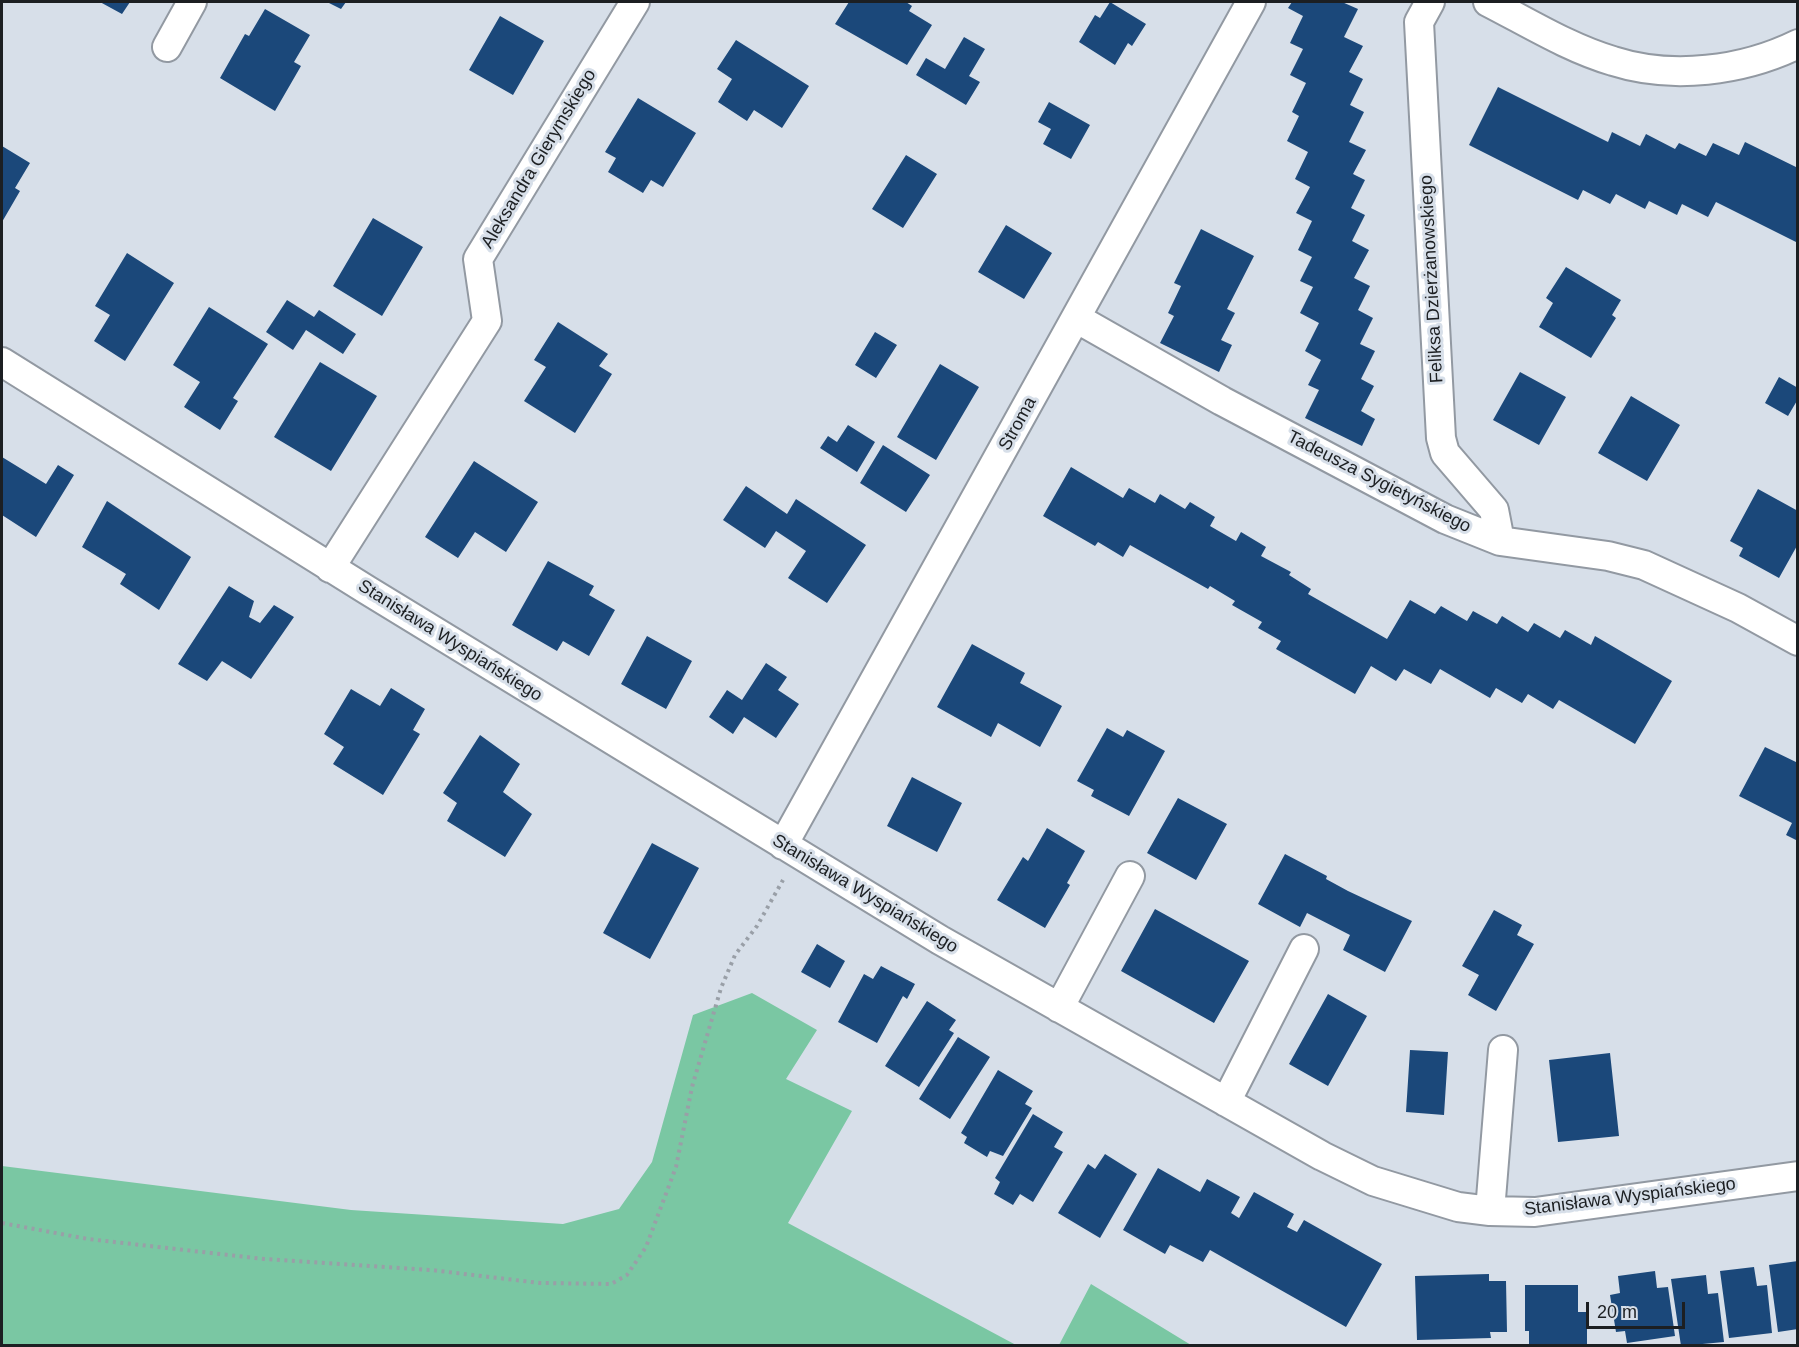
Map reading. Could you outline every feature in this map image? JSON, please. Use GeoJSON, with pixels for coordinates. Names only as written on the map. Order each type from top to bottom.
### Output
{"type":"FeatureCollection","features":[{"type":"Feature","properties":{"kind":"street"},"geometry":{"type":"LineString","coordinates":[[166,47],[192,2]]}},
{"type":"Feature","properties":{"kind":"street","name":"Aleksandra Gierymskiego"},"geometry":{"type":"LineString","coordinates":[[330,568],[487,321],[478,259],[635,2]]}},
{"type":"Feature","properties":{"kind":"street","name":"Stroma"},"geometry":{"type":"LineString","coordinates":[[791,850],[1076,318],[1251,2]]}},
{"type":"Feature","properties":{"kind":"street","name":"Feliksa Dzierżanowskiego"},"geometry":{"type":"LineString","coordinates":[[1430,2],[1419,22],[1441,438],[1446,453],[1494,510],[1500,541]]}},
{"type":"Feature","properties":{"kind":"street"},"geometry":{"type":"LineString","coordinates":[[1488,2],[1582,49],[1614,62],[1665,71],[1715,69],[1751,62],[1797,44]]}},
{"type":"Feature","properties":{"kind":"street","name":"Tadeusza Sygietyńskiego"},"geometry":{"type":"LineString","coordinates":[[1076,318],[1286,435],[1445,519],[1500,541],[1608,556],[1644,566],[1738,608],[1797,641]]}},
{"type":"Feature","properties":{"kind":"street","name":"Stanisława Wyspiańskiego"},"geometry":{"type":"LineString","coordinates":[[2,362],[330,568],[940,940],[1322,1156],[1373,1181],[1458,1207],[1490,1211],[1535,1212],[1797,1176]]}},
{"type":"Feature","properties":{"kind":"street"},"geometry":{"type":"LineString","coordinates":[[1059,1008],[1130,876]]}},
{"type":"Feature","properties":{"kind":"street"},"geometry":{"type":"LineString","coordinates":[[1226,1102],[1304,949]]}},
{"type":"Feature","properties":{"kind":"street"},"geometry":{"type":"LineString","coordinates":[[1490,1211],[1503,1050]]}},
{"type":"Feature","properties":{"kind":"path"},"geometry":{"type":"LineString","coordinates":[[3,1223],[88,1239],[264,1259],[431,1270],[540,1283],[611,1284],[627,1275],[646,1247],[676,1167],[692,1087],[706,1033],[735,955],[757,926],[791,850]]}},
{"type":"Feature","properties":{"kind":"green space"},"geometry":{"type":"Polygon","coordinates":[[[752,993],[817,1030],[786,1079],[852,1111],[788,1223],[1016,1345],[2,1345],[2,1166],[351,1210],[563,1224],[619,1209],[652,1162],[693,1015],[752,993]]]}},
{"type":"Feature","properties":{"kind":"green space"},"geometry":{"type":"Polygon","coordinates":[[[1091,1284],[1191,1345],[1059,1345],[1091,1284]]]}},
{"type":"Feature","properties":{"kind":"building"},"geometry":{"type":"Polygon","coordinates":[[[100,2],[130,2],[122,14],[100,2]]]}},
{"type":"Feature","properties":{"kind":"building"},"geometry":{"type":"Polygon","coordinates":[[[327,2],[346,2],[341,9],[327,2]]]}},
{"type":"Feature","properties":{"kind":"building"},"geometry":{"type":"Polygon","coordinates":[[[849,2],[906,2],[912,6],[909,11],[932,25],[907,65],[835,24],[849,2]]]}},
{"type":"Feature","properties":{"kind":"building"},"geometry":{"type":"Polygon","coordinates":[[[1110,2],[1146,24],[1132,46],[1128,43],[1115,65],[1079,42],[1095,15],[1100,18],[1110,2]]]}},
{"type":"Feature","properties":{"kind":"building"},"geometry":{"type":"Polygon","coordinates":[[[1292,2],[1342,2],[1358,9],[1344,37],[1363,46],[1349,72],[1363,79],[1350,105],[1364,112],[1349,142],[1366,150],[1353,174],[1365,180],[1351,208],[1365,215],[1352,241],[1369,250],[1354,278],[1370,286],[1358,310],[1373,318],[1360,344],[1375,351],[1361,379],[1374,386],[1361,411],[1375,419],[1362,446],[1305,418],[1319,390],[1308,385],[1321,360],[1305,351],[1319,323],[1300,313],[1313,287],[1300,281],[1312,257],[1298,250],[1312,221],[1296,213],[1310,187],[1295,179],[1308,152],[1287,141],[1299,116],[1292,112],[1306,83],[1290,75],[1303,49],[1290,43],[1303,16],[1288,8],[1292,2]]]}},
{"type":"Feature","properties":{"kind":"building"},"geometry":{"type":"Polygon","coordinates":[[[265,9],[310,35],[294,62],[301,66],[275,111],[220,78],[245,34],[249,36],[265,9]]]}},
{"type":"Feature","properties":{"kind":"building"},"geometry":{"type":"Polygon","coordinates":[[[500,16],[544,41],[513,95],[469,70],[500,16]]]}},
{"type":"Feature","properties":{"kind":"building"},"geometry":{"type":"Polygon","coordinates":[[[964,37],[985,49],[969,76],[980,82],[966,105],[916,75],[926,58],[945,69],[964,37]]]}},
{"type":"Feature","properties":{"kind":"building"},"geometry":{"type":"Polygon","coordinates":[[[736,40],[809,86],[782,128],[754,110],[747,121],[718,102],[732,79],[717,69],[736,40]]]}},
{"type":"Feature","properties":{"kind":"building"},"geometry":{"type":"Polygon","coordinates":[[[1498,87],[1608,142],[1612,132],[1640,146],[1646,134],[1675,149],[1679,143],[1706,156],[1713,143],[1739,155],[1745,142],[1798,168],[1796,242],[1716,202],[1708,217],[1682,204],[1677,215],[1649,201],[1645,209],[1616,194],[1610,204],[1583,190],[1578,200],[1469,145],[1498,87]]]}},
{"type":"Feature","properties":{"kind":"building"},"geometry":{"type":"Polygon","coordinates":[[[638,98],[696,133],[663,187],[651,180],[643,193],[608,172],[616,158],[605,152],[638,98]]]}},
{"type":"Feature","properties":{"kind":"building"},"geometry":{"type":"Polygon","coordinates":[[[1049,102],[1090,125],[1071,159],[1043,144],[1051,129],[1038,122],[1049,102]]]}},
{"type":"Feature","properties":{"kind":"building"},"geometry":{"type":"Polygon","coordinates":[[[2,146],[30,163],[15,188],[20,191],[2,222],[2,146]]]}},
{"type":"Feature","properties":{"kind":"building"},"geometry":{"type":"Polygon","coordinates":[[[906,155],[937,174],[903,228],[872,209],[906,155]]]}},
{"type":"Feature","properties":{"kind":"building"},"geometry":{"type":"Polygon","coordinates":[[[373,218],[423,247],[382,316],[333,286],[373,218]]]}},
{"type":"Feature","properties":{"kind":"building"},"geometry":{"type":"Polygon","coordinates":[[[1006,225],[1052,253],[1024,299],[978,272],[1006,225]]]}},
{"type":"Feature","properties":{"kind":"building"},"geometry":{"type":"Polygon","coordinates":[[[1201,229],[1254,256],[1227,309],[1235,313],[1221,340],[1232,345],[1219,372],[1160,343],[1174,316],[1168,313],[1181,286],[1174,283],[1201,229]]]}},
{"type":"Feature","properties":{"kind":"building"},"geometry":{"type":"Polygon","coordinates":[[[127,253],[174,283],[125,361],[94,341],[110,315],[95,306],[127,253]]]}},
{"type":"Feature","properties":{"kind":"building"},"geometry":{"type":"Polygon","coordinates":[[[1566,267],[1621,300],[1612,315],[1616,318],[1591,358],[1539,327],[1553,303],[1546,298],[1566,267]]]}},
{"type":"Feature","properties":{"kind":"building"},"geometry":{"type":"Polygon","coordinates":[[[287,300],[314,317],[319,310],[356,334],[343,354],[306,330],[293,350],[266,332],[287,300]]]}},
{"type":"Feature","properties":{"kind":"building"},"geometry":{"type":"Polygon","coordinates":[[[209,307],[268,344],[233,398],[238,401],[220,430],[184,407],[200,382],[173,365],[209,307]]]}},
{"type":"Feature","properties":{"kind":"building"},"geometry":{"type":"Polygon","coordinates":[[[558,322],[608,354],[599,366],[612,374],[575,433],[524,401],[546,367],[534,360],[558,322]]]}},
{"type":"Feature","properties":{"kind":"building"},"geometry":{"type":"Polygon","coordinates":[[[875,332],[897,345],[876,378],[855,365],[875,332]]]}},
{"type":"Feature","properties":{"kind":"building"},"geometry":{"type":"Polygon","coordinates":[[[320,362],[377,396],[331,471],[274,437],[320,362]]]}},
{"type":"Feature","properties":{"kind":"building"},"geometry":{"type":"Polygon","coordinates":[[[940,364],[979,387],[936,460],[897,437],[940,364]]]}},
{"type":"Feature","properties":{"kind":"building"},"geometry":{"type":"Polygon","coordinates":[[[1520,372],[1566,397],[1539,445],[1493,420],[1520,372]]]}},
{"type":"Feature","properties":{"kind":"building"},"geometry":{"type":"Polygon","coordinates":[[[1779,377],[1798,388],[1798,399],[1788,416],[1765,403],[1779,377]]]}},
{"type":"Feature","properties":{"kind":"building"},"geometry":{"type":"Polygon","coordinates":[[[1631,396],[1680,425],[1647,481],[1598,453],[1631,396]]]}},
{"type":"Feature","properties":{"kind":"building"},"geometry":{"type":"Polygon","coordinates":[[[848,425],[875,442],[857,472],[820,448],[828,436],[837,442],[848,425]]]}},
{"type":"Feature","properties":{"kind":"building"},"geometry":{"type":"Polygon","coordinates":[[[883,445],[930,475],[906,512],[860,483],[883,445]]]}},
{"type":"Feature","properties":{"kind":"building"},"geometry":{"type":"Polygon","coordinates":[[[2,457],[46,484],[58,465],[74,475],[36,537],[2,515],[2,457]]]}},
{"type":"Feature","properties":{"kind":"building"},"geometry":{"type":"Polygon","coordinates":[[[474,461],[538,502],[506,552],[475,532],[458,558],[425,537],[474,461]]]}},
{"type":"Feature","properties":{"kind":"building"},"geometry":{"type":"Polygon","coordinates":[[[1071,467],[1123,498],[1129,488],[1155,503],[1160,494],[1185,509],[1190,502],[1215,517],[1210,526],[1236,541],[1241,532],[1266,547],[1261,556],[1291,572],[1289,575],[1311,589],[1308,594],[1387,639],[1410,600],[1435,614],[1441,606],[1467,621],[1473,611],[1497,624],[1502,616],[1528,632],[1534,623],[1560,638],[1565,630],[1591,645],[1595,636],[1672,681],[1635,744],[1559,700],[1553,709],[1528,694],[1522,703],[1496,688],[1490,698],[1440,669],[1431,684],[1404,669],[1396,681],[1371,666],[1355,694],[1276,649],[1281,641],[1258,628],[1262,622],[1232,605],[1235,601],[1210,586],[1208,589],[1130,545],[1123,557],[1098,542],[1095,546],[1043,516],[1071,467]]]}},
{"type":"Feature","properties":{"kind":"building"},"geometry":{"type":"Polygon","coordinates":[[[746,486],[787,514],[796,499],[866,545],[827,603],[788,578],[806,551],[776,531],[765,548],[723,520],[746,486]]]}},
{"type":"Feature","properties":{"kind":"building"},"geometry":{"type":"Polygon","coordinates":[[[1758,489],[1798,511],[1798,544],[1779,578],[1739,556],[1743,548],[1730,541],[1758,489]]]}},
{"type":"Feature","properties":{"kind":"building"},"geometry":{"type":"Polygon","coordinates":[[[107,501],[191,557],[159,610],[120,584],[126,574],[82,547],[107,501]]]}},
{"type":"Feature","properties":{"kind":"building"},"geometry":{"type":"Polygon","coordinates":[[[548,561],[594,586],[589,595],[615,610],[589,656],[563,641],[557,651],[512,625],[548,561]]]}},
{"type":"Feature","properties":{"kind":"building"},"geometry":{"type":"Polygon","coordinates":[[[229,586],[254,601],[249,617],[260,623],[274,605],[294,617],[251,679],[222,661],[207,681],[178,664],[229,586]]]}},
{"type":"Feature","properties":{"kind":"building"},"geometry":{"type":"Polygon","coordinates":[[[647,636],[692,661],[666,709],[621,684],[647,636]]]}},
{"type":"Feature","properties":{"kind":"building"},"geometry":{"type":"Polygon","coordinates":[[[972,644],[1025,673],[1020,683],[1062,706],[1040,747],[998,723],[991,737],[937,707],[972,644]]]}},
{"type":"Feature","properties":{"kind":"building"},"geometry":{"type":"Polygon","coordinates":[[[766,663],[787,677],[778,690],[799,704],[776,738],[744,717],[733,734],[709,717],[727,690],[742,700],[766,663]]]}},
{"type":"Feature","properties":{"kind":"building"},"geometry":{"type":"Polygon","coordinates":[[[391,688],[425,709],[413,730],[420,734],[383,795],[333,764],[344,747],[324,734],[351,689],[380,706],[391,688]]]}},
{"type":"Feature","properties":{"kind":"building"},"geometry":{"type":"Polygon","coordinates":[[[1107,728],[1123,737],[1127,730],[1165,751],[1129,816],[1091,796],[1094,790],[1077,781],[1107,728]]]}},
{"type":"Feature","properties":{"kind":"building"},"geometry":{"type":"Polygon","coordinates":[[[480,735],[520,764],[503,792],[532,814],[505,857],[447,821],[457,803],[443,793],[480,735]]]}},
{"type":"Feature","properties":{"kind":"building"},"geometry":{"type":"Polygon","coordinates":[[[1765,747],[1798,763],[1798,841],[1786,835],[1792,823],[1739,796],[1765,747]]]}},
{"type":"Feature","properties":{"kind":"building"},"geometry":{"type":"Polygon","coordinates":[[[912,777],[962,803],[937,852],[887,826],[912,777]]]}},
{"type":"Feature","properties":{"kind":"building"},"geometry":{"type":"Polygon","coordinates":[[[1178,798],[1227,824],[1196,880],[1147,853],[1178,798]]]}},
{"type":"Feature","properties":{"kind":"building"},"geometry":{"type":"Polygon","coordinates":[[[1047,828],[1085,851],[1067,883],[1070,885],[1045,928],[997,900],[1023,857],[1028,861],[1047,828]]]}},
{"type":"Feature","properties":{"kind":"building"},"geometry":{"type":"Polygon","coordinates":[[[652,843],[699,868],[650,959],[603,933],[652,843]]]}},
{"type":"Feature","properties":{"kind":"building"},"geometry":{"type":"Polygon","coordinates":[[[1285,854],[1327,876],[1326,879],[1348,891],[1412,921],[1385,972],[1343,950],[1350,935],[1307,913],[1300,927],[1258,904],[1285,854]]]}},
{"type":"Feature","properties":{"kind":"building"},"geometry":{"type":"Polygon","coordinates":[[[1155,909],[1249,961],[1214,1023],[1121,971],[1155,909]]]}},
{"type":"Feature","properties":{"kind":"building"},"geometry":{"type":"Polygon","coordinates":[[[1494,910],[1522,925],[1517,935],[1534,944],[1496,1011],[1468,995],[1479,975],[1462,966],[1494,910]]]}},
{"type":"Feature","properties":{"kind":"building"},"geometry":{"type":"Polygon","coordinates":[[[817,944],[845,961],[830,988],[801,972],[817,944]]]}},
{"type":"Feature","properties":{"kind":"building"},"geometry":{"type":"Polygon","coordinates":[[[881,966],[915,984],[907,999],[903,996],[877,1043],[838,1022],[864,974],[873,979],[881,966]]]}},
{"type":"Feature","properties":{"kind":"building"},"geometry":{"type":"Polygon","coordinates":[[[1328,994],[1367,1016],[1328,1086],[1289,1064],[1328,994]]]}},
{"type":"Feature","properties":{"kind":"building"},"geometry":{"type":"Polygon","coordinates":[[[927,1001],[956,1020],[949,1030],[954,1033],[919,1087],[885,1066],[927,1001]]]}},
{"type":"Feature","properties":{"kind":"building"},"geometry":{"type":"Polygon","coordinates":[[[958,1037],[990,1057],[950,1119],[919,1099],[958,1037]]]}},
{"type":"Feature","properties":{"kind":"building"},"geometry":{"type":"Polygon","coordinates":[[[1410,1050],[1448,1052],[1444,1115],[1406,1112],[1410,1050]]]}},
{"type":"Feature","properties":{"kind":"building"},"geometry":{"type":"Polygon","coordinates":[[[1610,1053],[1619,1136],[1558,1142],[1549,1060],[1610,1053]]]}},
{"type":"Feature","properties":{"kind":"building"},"geometry":{"type":"Polygon","coordinates":[[[998,1070],[1033,1091],[1025,1104],[1032,1108],[1003,1156],[990,1151],[987,1157],[964,1143],[967,1137],[961,1133],[998,1070]]]}},
{"type":"Feature","properties":{"kind":"building"},"geometry":{"type":"Polygon","coordinates":[[[1033,1114],[1063,1132],[1054,1147],[1063,1152],[1033,1202],[1020,1194],[1013,1205],[994,1194],[1000,1182],[995,1178],[1033,1114]]]}},
{"type":"Feature","properties":{"kind":"building"},"geometry":{"type":"Polygon","coordinates":[[[1105,1154],[1137,1174],[1100,1238],[1058,1213],[1088,1164],[1095,1169],[1105,1154]]]}},
{"type":"Feature","properties":{"kind":"building"},"geometry":{"type":"Polygon","coordinates":[[[1158,1168],[1200,1192],[1207,1179],[1240,1197],[1231,1213],[1239,1218],[1254,1192],[1294,1214],[1287,1227],[1297,1232],[1304,1220],[1382,1264],[1346,1327],[1210,1250],[1203,1262],[1170,1245],[1165,1254],[1123,1230],[1158,1168]]]}},
{"type":"Feature","properties":{"kind":"building"},"geometry":{"type":"Polygon","coordinates":[[[1798,1261],[1798,1329],[1778,1332],[1769,1265],[1798,1261]]]}},
{"type":"Feature","properties":{"kind":"building"},"geometry":{"type":"Polygon","coordinates":[[[1754,1267],[1757,1286],[1767,1285],[1772,1333],[1729,1338],[1720,1271],[1754,1267]]]}},
{"type":"Feature","properties":{"kind":"building"},"geometry":{"type":"Polygon","coordinates":[[[1655,1271],[1657,1288],[1668,1287],[1675,1336],[1627,1343],[1625,1331],[1616,1332],[1610,1295],[1620,1293],[1618,1276],[1655,1271]]]}},
{"type":"Feature","properties":{"kind":"building"},"geometry":{"type":"Polygon","coordinates":[[[1489,1274],[1489,1281],[1506,1281],[1507,1332],[1490,1332],[1491,1338],[1417,1340],[1415,1276],[1489,1274]]]}},
{"type":"Feature","properties":{"kind":"building"},"geometry":{"type":"Polygon","coordinates":[[[1706,1275],[1708,1294],[1718,1293],[1724,1342],[1681,1346],[1671,1279],[1706,1275]]]}},
{"type":"Feature","properties":{"kind":"building"},"geometry":{"type":"Polygon","coordinates":[[[1525,1285],[1578,1285],[1578,1312],[1587,1312],[1587,1346],[1529,1346],[1529,1331],[1525,1331],[1525,1285]]]}}]}
